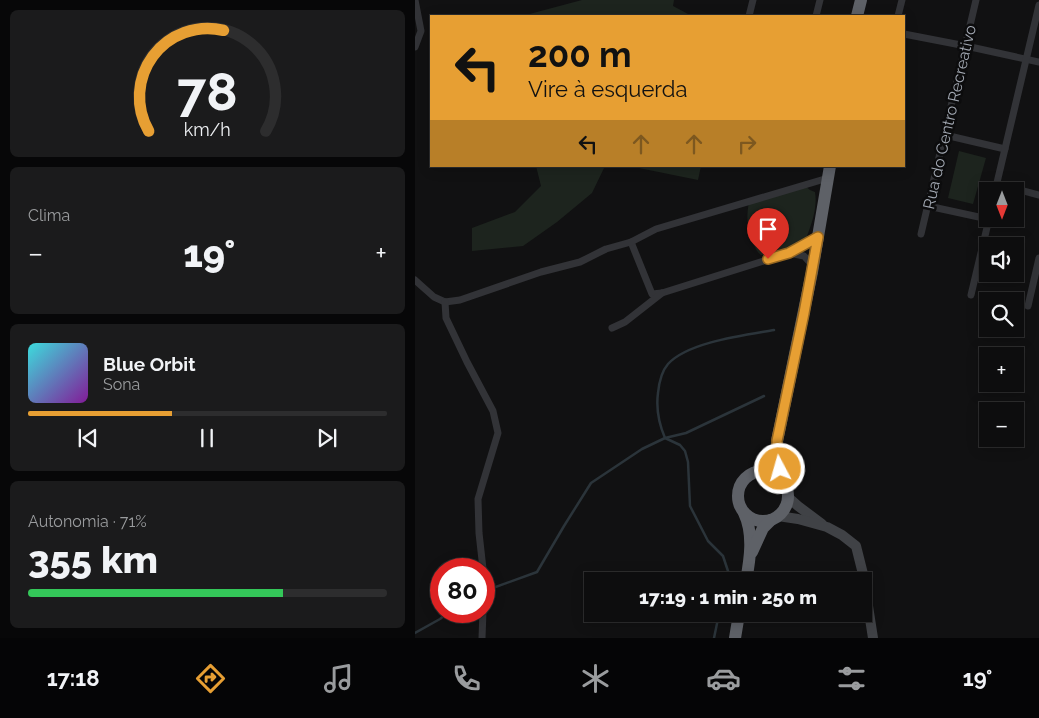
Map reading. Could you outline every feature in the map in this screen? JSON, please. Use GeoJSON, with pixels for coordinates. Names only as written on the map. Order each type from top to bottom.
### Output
{"type":"FeatureCollection","features":[{"type":"Feature","properties":{"kind":"highway"},"geometry":{"type":"LineString","coordinates":[[857,15],[861,0]]}},
{"type":"Feature","properties":{"kind":"highway"},"geometry":{"type":"LineString","coordinates":[[747,572],[751,540],[747,518],[738,500],[738,492],[744,479],[756,472],[767,462],[777,441],[813,266],[829,172]]}},
{"type":"Feature","properties":{"kind":"highway"},"geometry":{"type":"LineString","coordinates":[[777,441],[778,461],[784,482]]}},
{"type":"Feature","properties":{"kind":"highway"},"geometry":{"type":"LineString","coordinates":[[750,556],[763,528],[784,511],[789,498],[788,489],[779,476],[772,472],[756,472]]}},
{"type":"Feature","properties":{"kind":"highway"},"geometry":{"type":"LineString","coordinates":[[744,513],[763,522],[775,518]]}},
{"type":"Feature","properties":{"kind":"highway"},"geometry":{"type":"LineString","coordinates":[[735,638],[738,622]]}},
{"type":"Feature","properties":{"kind":"main road"},"geometry":{"type":"LineString","coordinates":[[789,498],[855,546],[863,574],[873,638]]}},
{"type":"Feature","properties":{"kind":"main road"},"geometry":{"type":"LineString","coordinates":[[775,518],[798,519],[827,527]]}},
{"type":"Feature","properties":{"kind":"street"},"geometry":{"type":"LineString","coordinates":[[415,0],[421,31],[415,47]]}},
{"type":"Feature","properties":{"kind":"street"},"geometry":{"type":"LineString","coordinates":[[749,15],[753,0]]}},
{"type":"Feature","properties":{"kind":"street"},"geometry":{"type":"LineString","coordinates":[[816,15],[820,0]]}},
{"type":"Feature","properties":{"kind":"street"},"geometry":{"type":"LineString","coordinates":[[898,15],[902,0]]}},
{"type":"Feature","properties":{"kind":"street","name":"Rua do Centro Recreativo"},"geometry":{"type":"LineString","coordinates":[[921,234],[976,0]]}},
{"type":"Feature","properties":{"kind":"street"},"geometry":{"type":"LineString","coordinates":[[997,182],[1039,5]]}},
{"type":"Feature","properties":{"kind":"street"},"geometry":{"type":"LineString","coordinates":[[905,34],[1039,62]]}},
{"type":"Feature","properties":{"kind":"street"},"geometry":{"type":"LineString","coordinates":[[945,135],[1005,149]]}},
{"type":"Feature","properties":{"kind":"street"},"geometry":{"type":"LineString","coordinates":[[415,280],[434,297],[445,302],[460,300],[541,272],[579,262],[606,249],[631,242],[656,229],[829,172]]}},
{"type":"Feature","properties":{"kind":"street"},"geometry":{"type":"LineString","coordinates":[[1024,193],[1039,195]]}},
{"type":"Feature","properties":{"kind":"street"},"geometry":{"type":"LineString","coordinates":[[928,206],[979,217]]}},
{"type":"Feature","properties":{"kind":"street"},"geometry":{"type":"LineString","coordinates":[[971,295],[987,228]]}},
{"type":"Feature","properties":{"kind":"street"},"geometry":{"type":"LineString","coordinates":[[631,242],[652,294],[662,293],[789,253],[818,237]]}},
{"type":"Feature","properties":{"kind":"street"},"geometry":{"type":"LineString","coordinates":[[789,253],[804,256],[813,266]]}},
{"type":"Feature","properties":{"kind":"street"},"geometry":{"type":"LineString","coordinates":[[1028,306],[1039,258]]}},
{"type":"Feature","properties":{"kind":"street"},"geometry":{"type":"LineString","coordinates":[[612,328],[625,322],[662,293]]}},
{"type":"Feature","properties":{"kind":"street"},"geometry":{"type":"LineString","coordinates":[[445,302],[446,318],[493,411],[498,433],[478,499],[482,558]]}},
{"type":"Feature","properties":{"kind":"street"},"geometry":{"type":"LineString","coordinates":[[482,638],[483,623]]}},
{"type":"Feature","properties":{"kind":"shaded area"},"geometry":{"type":"Polygon","coordinates":[[[582,0],[674,0],[673,6],[690,15],[526,15],[582,0]]]}},
{"type":"Feature","properties":{"kind":"shaded area"},"geometry":{"type":"Polygon","coordinates":[[[959,151],[986,158],[973,204],[948,198],[959,151]]]}},
{"type":"Feature","properties":{"kind":"shaded area"},"geometry":{"type":"Polygon","coordinates":[[[536,167],[605,167],[592,193],[557,222],[523,246],[472,251],[472,228],[515,212],[541,186],[536,167]]]}},
{"type":"Feature","properties":{"kind":"shaded area"},"geometry":{"type":"Polygon","coordinates":[[[634,167],[701,167],[698,180],[634,167]]]}},
{"type":"Feature","properties":{"kind":"shaded area"},"geometry":{"type":"Polygon","coordinates":[[[804,185],[815,192],[816,199],[813,219],[804,244],[783,255],[761,255],[754,245],[750,234],[747,219],[749,202],[804,185]]]}},
{"type":"Feature","properties":{"kind":"waterway"},"geometry":{"type":"LineString","coordinates":[[728,572],[723,556],[708,541],[690,506],[688,462],[685,451],[680,445],[665,438],[663,433],[657,399],[659,385],[662,374],[668,364],[677,356],[689,350],[733,337],[774,330]]}},
{"type":"Feature","properties":{"kind":"waterway"},"geometry":{"type":"LineString","coordinates":[[495,587],[537,572],[591,483],[642,449],[665,438],[686,433],[764,396]]}},
{"type":"Feature","properties":{"kind":"waterway"},"geometry":{"type":"LineString","coordinates":[[714,638],[717,622]]}},
{"type":"Feature","properties":{"kind":"waterway"},"geometry":{"type":"LineString","coordinates":[[415,633],[433,623]]}},
{"type":"Feature","properties":{"kind":"route"},"geometry":{"type":"LineString","coordinates":[[768,259],[789,253],[818,237],[777,441],[780,469]]}}]}
